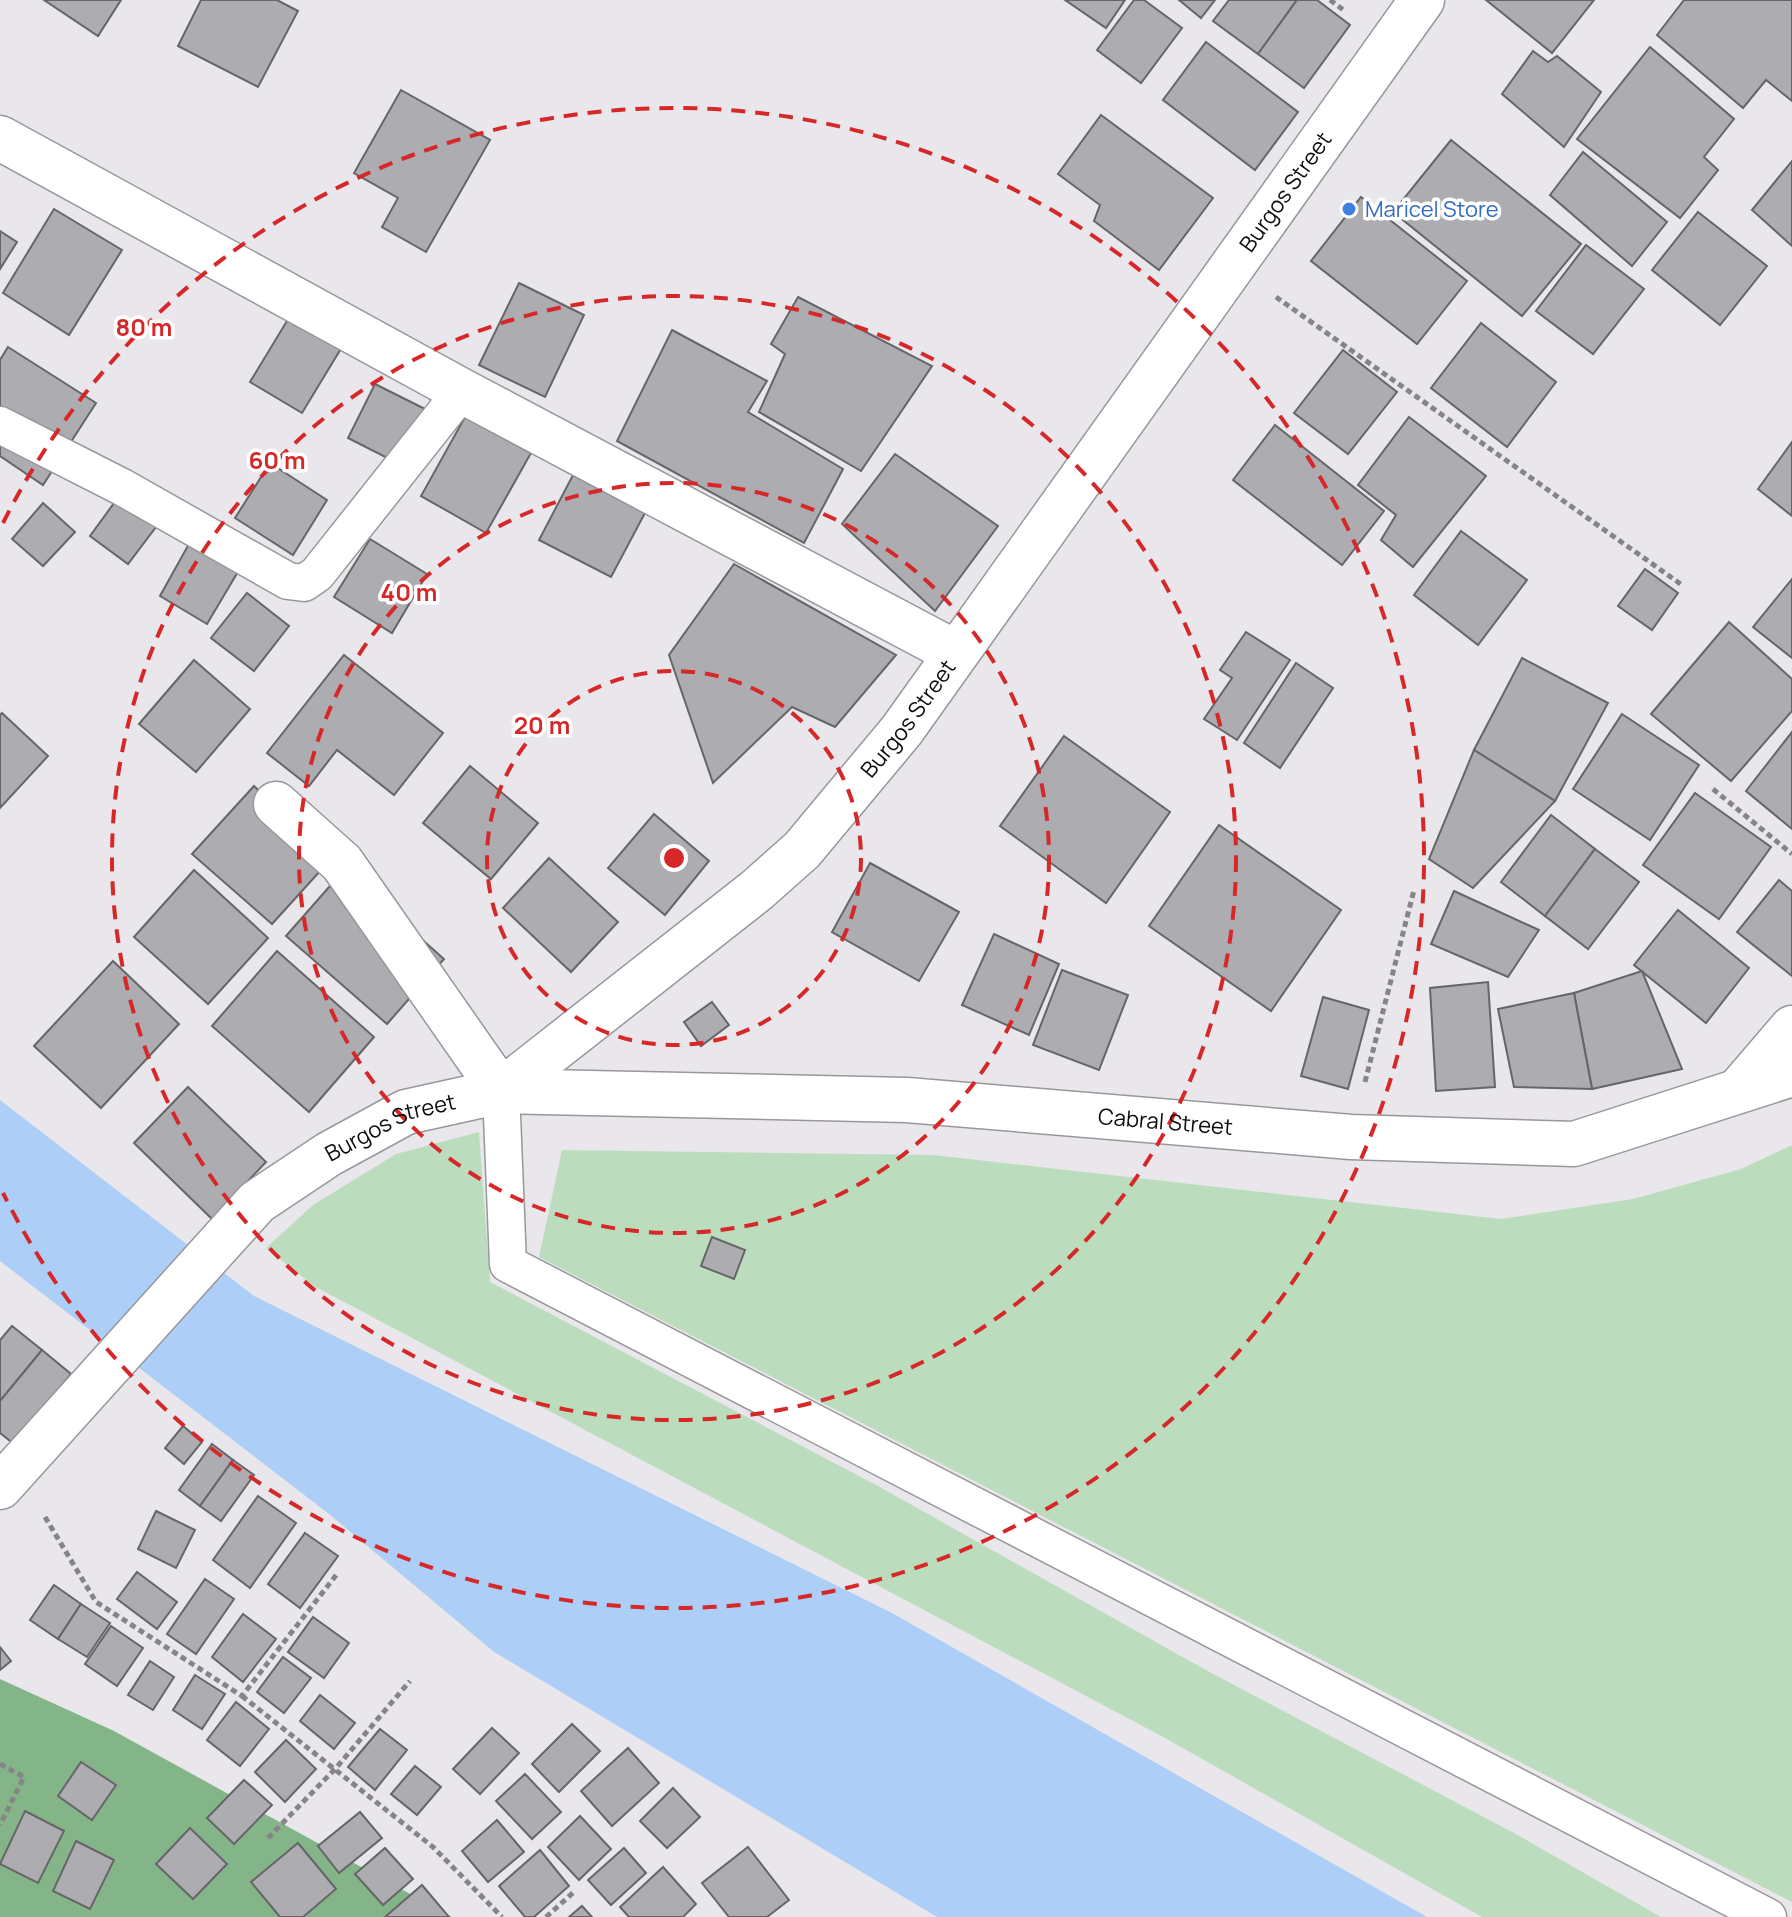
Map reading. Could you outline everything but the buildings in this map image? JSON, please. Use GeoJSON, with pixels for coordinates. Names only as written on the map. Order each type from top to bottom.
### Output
{"type":"FeatureCollection","features":[{"type":"Feature","properties":{"kind":"street","name":"Burgos Street"},"geometry":{"type":"LineString","coordinates":[[8,1478],[257,1202],[329,1154],[406,1112],[501,1091],[757,890],[802,850],[902,730],[1422,0]]}},
{"type":"Feature","properties":{"kind":"street"},"geometry":{"type":"LineString","coordinates":[[0,138],[462,391],[956,653]]}},
{"type":"Feature","properties":{"kind":"street"},"geometry":{"type":"LineString","coordinates":[[276,804],[342,863],[501,1091]]}},
{"type":"Feature","properties":{"kind":"street"},"geometry":{"type":"LineString","coordinates":[[1738,1091],[1792,1028]]}},
{"type":"Feature","properties":{"kind":"street","name":"Cabral Street"},"geometry":{"type":"LineString","coordinates":[[501,1091],[907,1100],[1351,1137],[1574,1144],[1792,1074]]}},
{"type":"Feature","properties":{"kind":"lane"},"geometry":{"type":"LineString","coordinates":[[0,425],[122,487],[288,581],[304,583],[317,574],[462,391]]}},
{"type":"Feature","properties":{"kind":"lane"},"geometry":{"type":"LineString","coordinates":[[501,1091],[508,1264],[1768,1917]]}},
{"type":"Feature","properties":{"kind":"path"},"geometry":{"type":"LineString","coordinates":[[1233,266],[1682,585]]}},
{"type":"Feature","properties":{"kind":"path"},"geometry":{"type":"LineString","coordinates":[[1713,789],[1792,854]]}},
{"type":"Feature","properties":{"kind":"path"},"geometry":{"type":"LineString","coordinates":[[1351,1137],[1414,890]]}},
{"type":"Feature","properties":{"kind":"path"},"geometry":{"type":"LineString","coordinates":[[8,1478],[96,1602],[242,1696],[336,1768],[433,1847],[502,1917]]}},
{"type":"Feature","properties":{"kind":"path"},"geometry":{"type":"LineString","coordinates":[[242,1696],[337,1574]]}},
{"type":"Feature","properties":{"kind":"path"},"geometry":{"type":"LineString","coordinates":[[268,1838],[336,1768],[410,1681]]}},
{"type":"Feature","properties":{"kind":"path"},"geometry":{"type":"LineString","coordinates":[[0,1764],[24,1777],[0,1825]]}},
{"type":"Feature","properties":{"kind":"path"},"geometry":{"type":"LineString","coordinates":[[546,1917],[575,1891]]}},
{"type":"Feature","properties":{"kind":"green space"},"geometry":{"type":"Polygon","coordinates":[[[479,1132],[490,1282],[878,1486],[1204,1669],[1514,1833],[1661,1917],[1482,1917],[1165,1738],[314,1286],[266,1248],[313,1205],[396,1154],[479,1132]]]}},
{"type":"Feature","properties":{"kind":"green space"},"geometry":{"type":"Polygon","coordinates":[[[1792,1145],[1792,1902],[539,1257],[562,1150],[933,1155],[1501,1219],[1633,1199],[1741,1169],[1792,1145]]]}},
{"type":"Feature","properties":{"kind":"green space"},"geometry":{"type":"Polygon","coordinates":[[[0,1679],[114,1731],[452,1917],[0,1917],[0,1679]]]}},
{"type":"Feature","properties":{"kind":"water"},"geometry":{"type":"Polygon","coordinates":[[[0,1100],[254,1296],[892,1613],[1427,1917],[937,1917],[494,1652],[329,1514],[0,1261],[0,1100]]]}},
{"type":"Feature","properties":{"kind":"place","name":"Maricel Store"},"geometry":{"type":"Point","coordinates":[1349,209]}}]}
